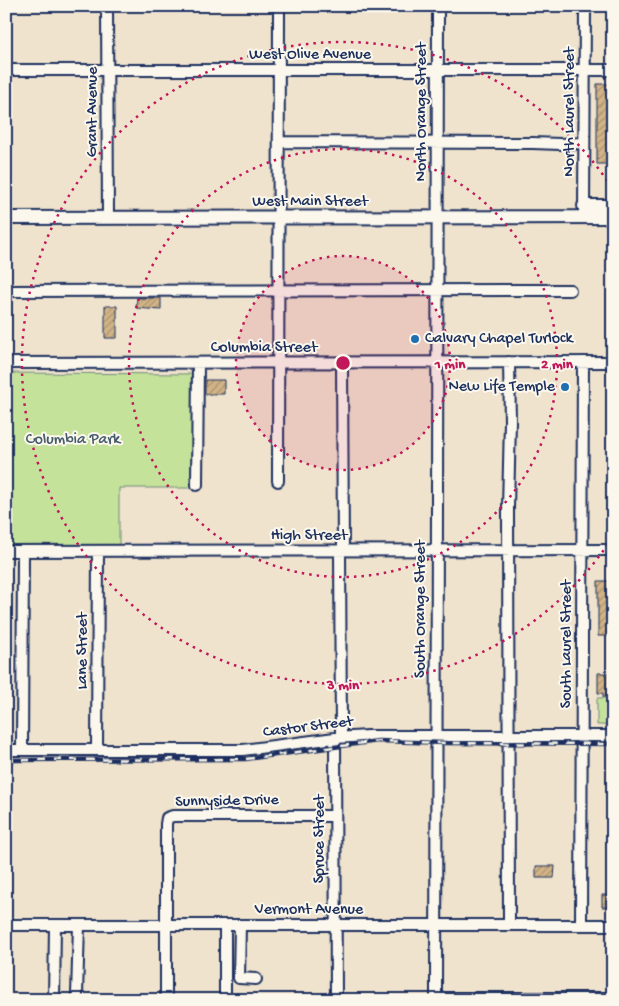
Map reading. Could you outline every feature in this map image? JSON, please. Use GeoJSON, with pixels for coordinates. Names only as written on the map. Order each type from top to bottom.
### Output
{"type":"FeatureCollection","features":[{"type":"Feature","properties":{"kind":"main road"},"geometry":{"type":"LineString","coordinates":[[584,212],[613,206]]}},
{"type":"Feature","properties":{"kind":"main road","name":"West Main Street"},"geometry":{"type":"LineString","coordinates":[[6,218],[437,218],[584,212],[613,217]]}},
{"type":"Feature","properties":{"kind":"street","name":"Grant Avenue"},"geometry":{"type":"LineString","coordinates":[[107,6],[108,218]]}},
{"type":"Feature","properties":{"kind":"street"},"geometry":{"type":"LineString","coordinates":[[278,481],[279,6]]}},
{"type":"Feature","properties":{"kind":"street","name":"North Orange Street"},"geometry":{"type":"LineString","coordinates":[[437,218],[438,6]]}},
{"type":"Feature","properties":{"kind":"street","name":"North Laurel Street"},"geometry":{"type":"LineString","coordinates":[[584,212],[585,6]]}},
{"type":"Feature","properties":{"kind":"street","name":"West Olive Avenue"},"geometry":{"type":"LineString","coordinates":[[6,70],[613,70]]}},
{"type":"Feature","properties":{"kind":"street"},"geometry":{"type":"LineString","coordinates":[[279,142],[584,143]]}},
{"type":"Feature","properties":{"kind":"street","name":"South Orange Street"},"geometry":{"type":"LineString","coordinates":[[436,999],[437,218]]}},
{"type":"Feature","properties":{"kind":"street"},"geometry":{"type":"LineString","coordinates":[[6,291],[570,290]]}},
{"type":"Feature","properties":{"kind":"street"},"geometry":{"type":"LineString","coordinates":[[509,362],[509,925]]}},
{"type":"Feature","properties":{"kind":"street","name":"South Laurel Street"},"geometry":{"type":"LineString","coordinates":[[581,925],[583,362]]}},
{"type":"Feature","properties":{"kind":"street","name":"Columbia Street"},"geometry":{"type":"LineString","coordinates":[[6,363],[613,362]]}},
{"type":"Feature","properties":{"kind":"street"},"geometry":{"type":"LineString","coordinates":[[197,485],[198,363]]}},
{"type":"Feature","properties":{"kind":"street","name":"Spruce Street"},"geometry":{"type":"LineString","coordinates":[[336,1000],[335,816],[342,551],[342,363]]}},
{"type":"Feature","properties":{"kind":"street","name":"High Street"},"geometry":{"type":"LineString","coordinates":[[6,551],[613,550]]}},
{"type":"Feature","properties":{"kind":"street"},"geometry":{"type":"LineString","coordinates":[[22,750],[23,551]]}},
{"type":"Feature","properties":{"kind":"street","name":"Lane Street"},"geometry":{"type":"LineString","coordinates":[[98,551],[98,750]]}},
{"type":"Feature","properties":{"kind":"street","name":"Castor Street"},"geometry":{"type":"LineString","coordinates":[[6,750],[250,750],[338,738],[368,736],[613,736]]}},
{"type":"Feature","properties":{"kind":"street","name":"Sunnyside Drive"},"geometry":{"type":"LineString","coordinates":[[166,925],[167,818],[335,816]]}},
{"type":"Feature","properties":{"kind":"street","name":"Vermont Avenue"},"geometry":{"type":"LineString","coordinates":[[6,925],[613,925]]}},
{"type":"Feature","properties":{"kind":"street"},"geometry":{"type":"LineString","coordinates":[[54,1000],[55,925]]}},
{"type":"Feature","properties":{"kind":"street"},"geometry":{"type":"LineString","coordinates":[[78,995],[79,925]]}},
{"type":"Feature","properties":{"kind":"street"},"geometry":{"type":"LineString","coordinates":[[166,925],[166,1000]]}},
{"type":"Feature","properties":{"kind":"street"},"geometry":{"type":"LineString","coordinates":[[225,925],[225,1000]]}},
{"type":"Feature","properties":{"kind":"street"},"geometry":{"type":"LineString","coordinates":[[240,925],[240,978],[256,979]]}},
{"type":"Feature","properties":{"kind":"street"},"geometry":{"type":"LineString","coordinates":[[436,999],[613,998]]}},
{"type":"Feature","properties":{"kind":"green space","name":"Columbia Park"},"geometry":{"type":"Polygon","coordinates":[[[6,373],[194,374],[193,488],[119,488],[119,546],[6,545],[6,373]]]}},
{"type":"Feature","properties":{"kind":"green space"},"geometry":{"type":"Polygon","coordinates":[[[597,698],[613,698],[613,725],[597,725],[597,698]]]}},
{"type":"Feature","properties":{"kind":"building"},"geometry":{"type":"Polygon","coordinates":[[[597,84],[613,84],[613,164],[597,164],[597,84]]]}},
{"type":"Feature","properties":{"kind":"building"},"geometry":{"type":"Polygon","coordinates":[[[137,298],[161,298],[161,310],[136,308],[137,298]]]}},
{"type":"Feature","properties":{"kind":"building"},"geometry":{"type":"Polygon","coordinates":[[[105,306],[117,306],[117,338],[105,338],[105,306]]]}},
{"type":"Feature","properties":{"kind":"building"},"geometry":{"type":"Polygon","coordinates":[[[205,380],[224,380],[224,394],[205,394],[205,380]]]}},
{"type":"Feature","properties":{"kind":"building"},"geometry":{"type":"Polygon","coordinates":[[[598,581],[613,581],[613,636],[598,636],[598,581]]]}},
{"type":"Feature","properties":{"kind":"building"},"geometry":{"type":"Polygon","coordinates":[[[598,673],[613,673],[613,697],[603,697],[603,693],[598,693],[598,673]]]}},
{"type":"Feature","properties":{"kind":"building"},"geometry":{"type":"Polygon","coordinates":[[[536,866],[555,866],[554,878],[536,878],[536,866]]]}},
{"type":"Feature","properties":{"kind":"building"},"geometry":{"type":"Polygon","coordinates":[[[602,895],[613,895],[613,907],[602,907],[602,895]]]}},
{"type":"Feature","properties":{"kind":"railway"},"geometry":{"type":"LineString","coordinates":[[6,760],[246,759],[378,741],[613,744]]}},
{"type":"Feature","properties":{"kind":"place","name":"Calvary Chapel Turlock"},"geometry":{"type":"Point","coordinates":[415,339]}},
{"type":"Feature","properties":{"kind":"place","name":"New Life Temple"},"geometry":{"type":"Point","coordinates":[565,387]}}]}
